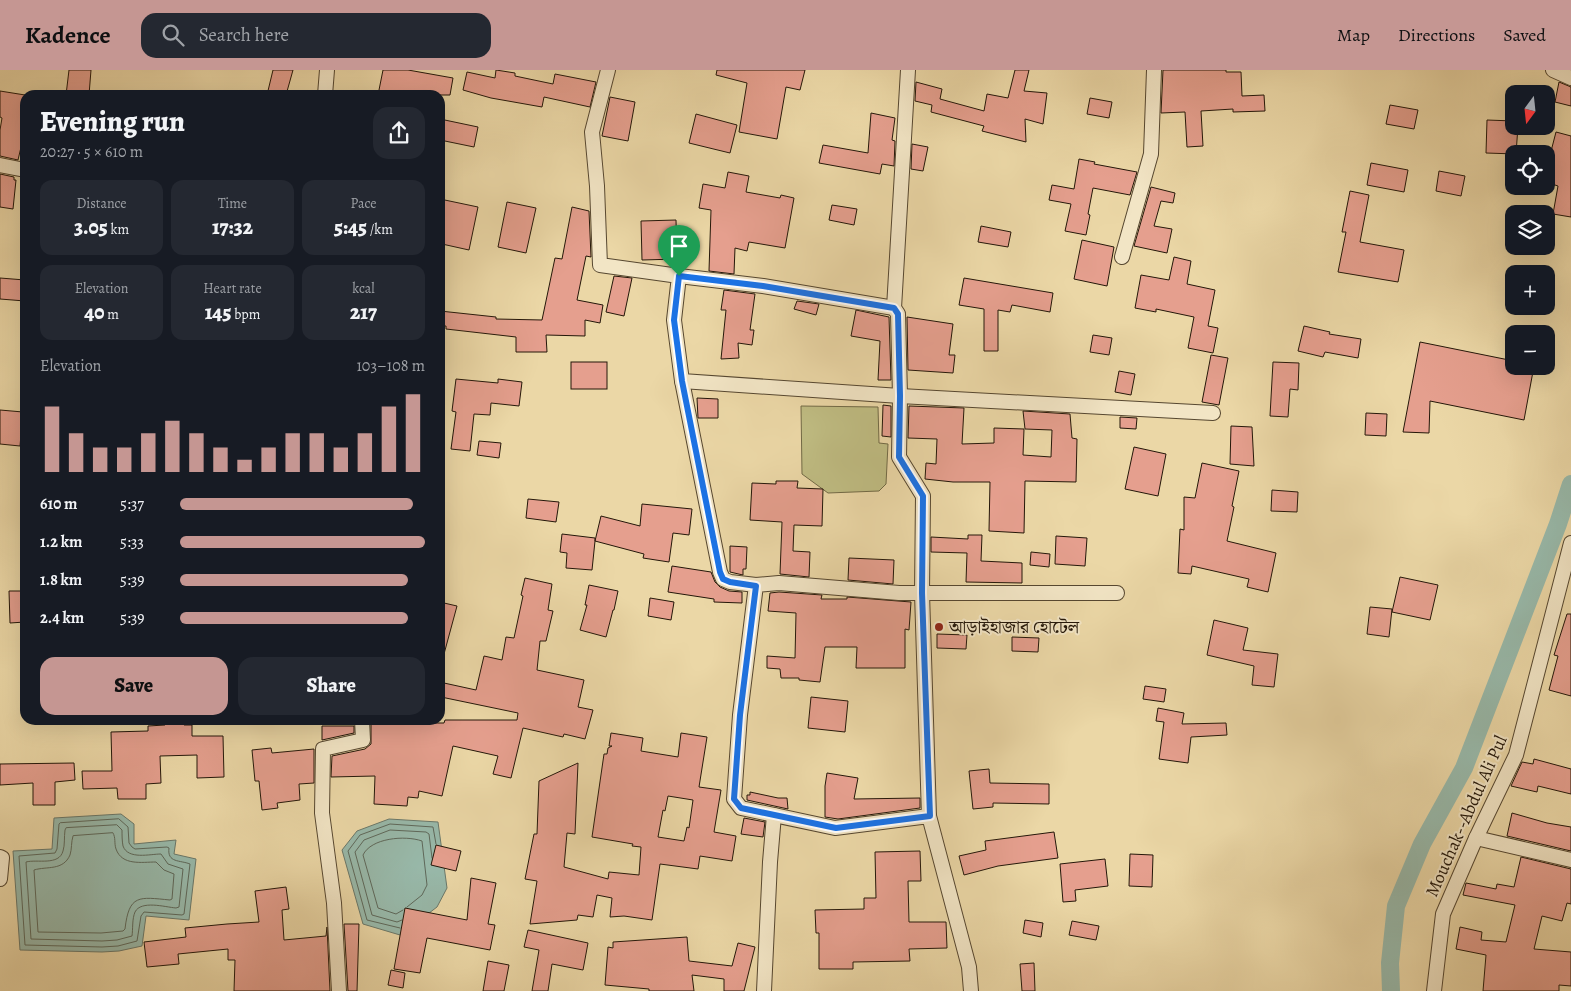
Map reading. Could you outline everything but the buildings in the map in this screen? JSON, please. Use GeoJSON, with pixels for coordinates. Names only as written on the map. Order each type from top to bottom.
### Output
{"type":"FeatureCollection","features":[{"type":"Feature","properties":{"kind":"street"},"geometry":{"type":"LineString","coordinates":[[325,90],[327,70]]}},
{"type":"Feature","properties":{"kind":"street"},"geometry":{"type":"LineString","coordinates":[[608,70],[592,132],[597,186],[600,265],[763,286],[894,308]]}},
{"type":"Feature","properties":{"kind":"street"},"geometry":{"type":"LineString","coordinates":[[908,70],[894,308],[898,314],[899,457],[923,496],[922,593],[930,816],[969,968],[972,991]]}},
{"type":"Feature","properties":{"kind":"street"},"geometry":{"type":"LineString","coordinates":[[1122,257],[1151,154],[1154,70]]}},
{"type":"Feature","properties":{"kind":"street"},"geometry":{"type":"LineString","coordinates":[[1553,70],[1571,78]]}},
{"type":"Feature","properties":{"kind":"street"},"geometry":{"type":"LineString","coordinates":[[0,165],[20,169]]}},
{"type":"Feature","properties":{"kind":"street"},"geometry":{"type":"LineString","coordinates":[[679,276],[674,320],[682,381],[720,572],[723,579],[756,586],[779,583],[899,593],[1117,593]]}},
{"type":"Feature","properties":{"kind":"street"},"geometry":{"type":"LineString","coordinates":[[682,381],[900,396],[1213,413]]}},
{"type":"Feature","properties":{"kind":"street","name":"Mouchak--Abdul Ali Pul"},"geometry":{"type":"LineString","coordinates":[[1434,991],[1443,914],[1476,838],[1516,755],[1571,543]]}},
{"type":"Feature","properties":{"kind":"street"},"geometry":{"type":"LineString","coordinates":[[756,586],[740,715],[734,799],[741,808],[836,828],[930,816]]}},
{"type":"Feature","properties":{"kind":"street"},"geometry":{"type":"LineString","coordinates":[[339,991],[334,903],[322,813],[324,749],[363,740],[362,725]]}},
{"type":"Feature","properties":{"kind":"street"},"geometry":{"type":"LineString","coordinates":[[764,991],[774,815]]}},
{"type":"Feature","properties":{"kind":"street"},"geometry":{"type":"LineString","coordinates":[[1476,838],[1571,860]]}},
{"type":"Feature","properties":{"kind":"street"},"geometry":{"type":"LineString","coordinates":[[0,858],[2,858],[0,879]]}},
{"type":"Feature","properties":{"kind":"shaded area"},"geometry":{"type":"Polygon","coordinates":[[[801,406],[878,407],[879,443],[888,444],[886,484],[879,491],[828,493],[802,474],[801,406]]]}},
{"type":"Feature","properties":{"kind":"water"},"geometry":{"type":"Polygon","coordinates":[[[121,814],[134,824],[134,844],[176,840],[174,854],[196,859],[189,920],[146,916],[142,946],[119,951],[20,950],[13,851],[52,849],[54,818],[121,814]]]}},
{"type":"Feature","properties":{"kind":"water"},"geometry":{"type":"Polygon","coordinates":[[[389,819],[438,822],[447,888],[437,907],[400,935],[363,924],[342,850],[357,831],[389,819]]]}},
{"type":"Feature","properties":{"kind":"waterway"},"geometry":{"type":"LineString","coordinates":[[1391,991],[1390,963],[1396,906],[1422,844],[1464,768],[1558,524],[1571,484]]}},
{"type":"Feature","properties":{"kind":"place","name":"আড়াইহাজার হোটেল"},"geometry":{"type":"Point","coordinates":[939,627]}},
{"type":"Feature","properties":{"kind":"route"},"geometry":{"type":"LineString","coordinates":[[679,276],[763,286],[894,308],[898,314],[899,457],[923,496],[922,593],[930,816],[836,828],[741,808],[734,799],[740,715],[756,586],[730,582],[723,579],[720,572],[682,381],[674,320],[679,276]]}}]}
